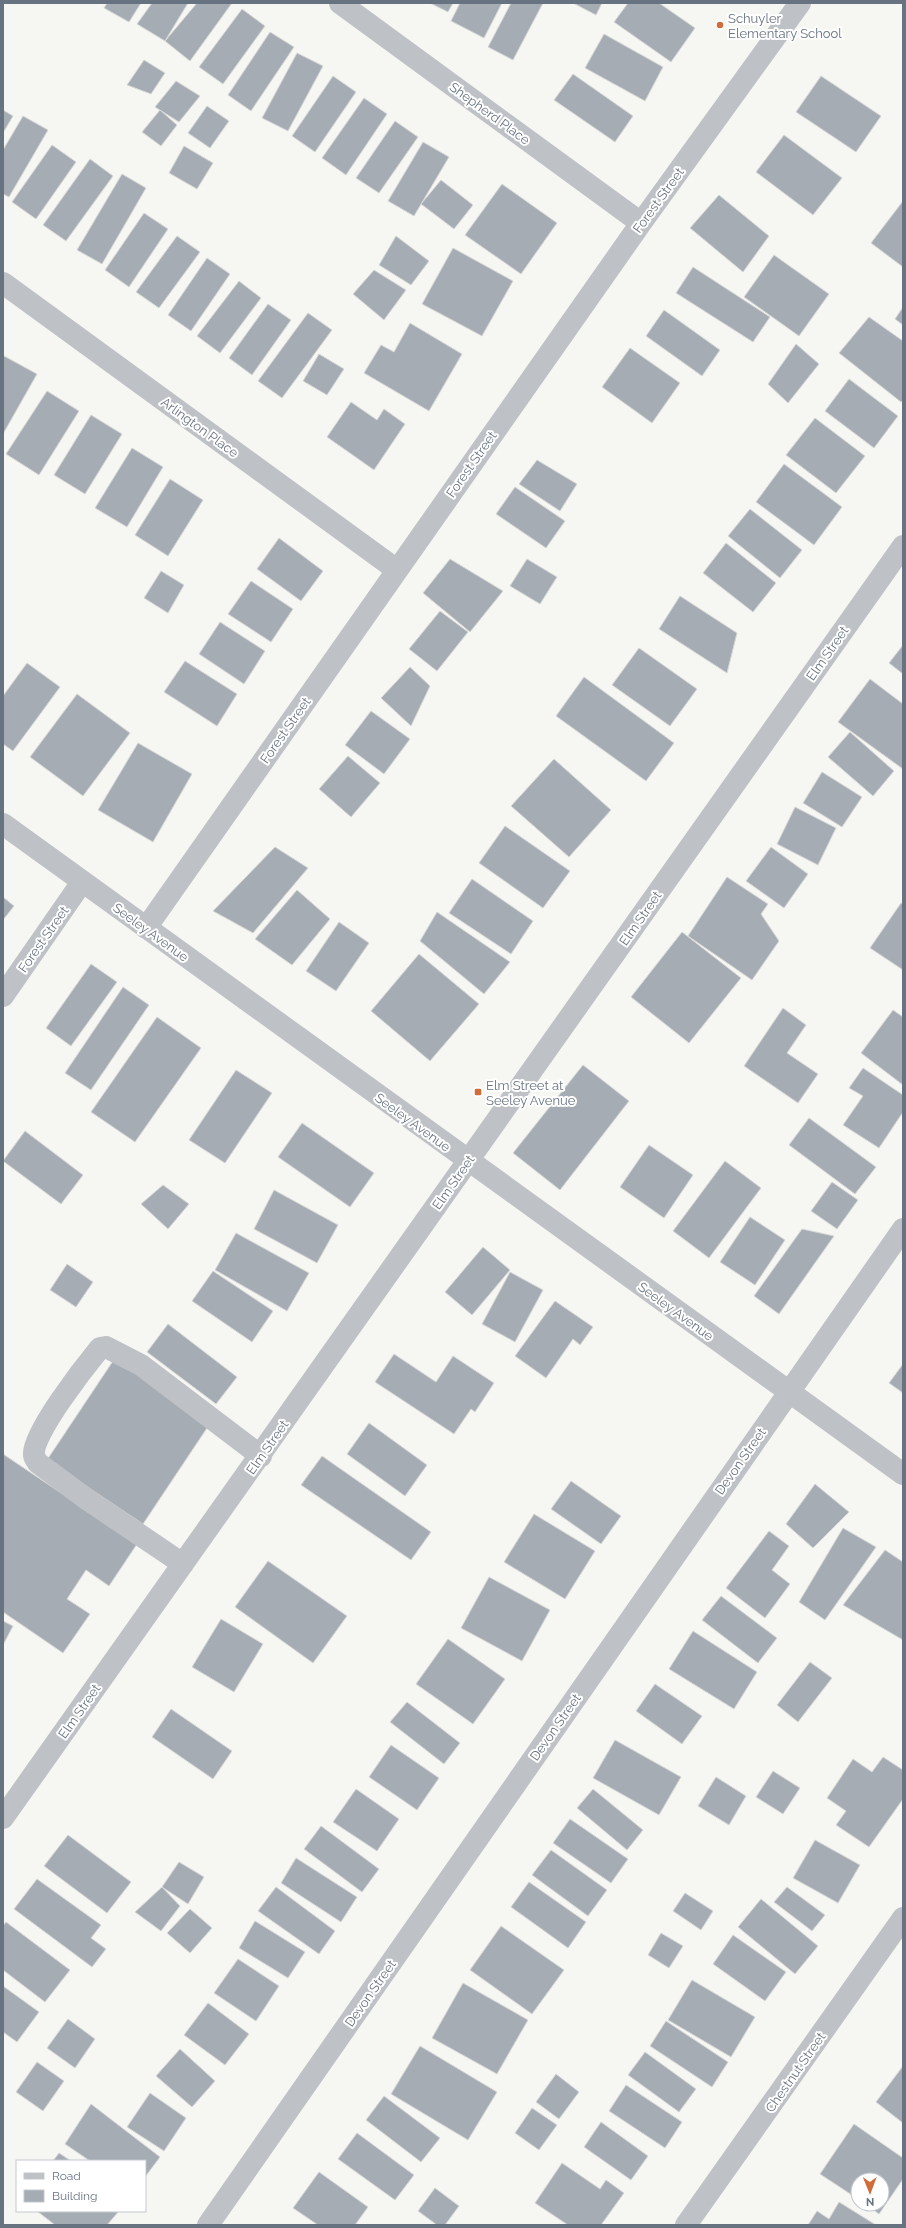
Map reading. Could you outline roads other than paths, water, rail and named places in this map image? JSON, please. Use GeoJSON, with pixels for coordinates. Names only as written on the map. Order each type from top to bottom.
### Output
{"type":"FeatureCollection","features":[{"type":"Feature","properties":{"kind":"street","name":"Shepherd Place"},"geometry":{"type":"LineString","coordinates":[[340,3],[641,223]]}},
{"type":"Feature","properties":{"kind":"street","name":"Forest Street"},"geometry":{"type":"LineString","coordinates":[[146,928],[641,223],[800,3]]}},
{"type":"Feature","properties":{"kind":"street","name":"Arlington Place"},"geometry":{"type":"LineString","coordinates":[[3,283],[397,570]]}},
{"type":"Feature","properties":{"kind":"street","name":"Elm Street"},"geometry":{"type":"LineString","coordinates":[[3,1818],[261,1456],[903,546]]}},
{"type":"Feature","properties":{"kind":"street","name":"Seeley Avenue"},"geometry":{"type":"LineString","coordinates":[[3,824],[903,1474]]}},
{"type":"Feature","properties":{"kind":"street","name":"Forest Street"},"geometry":{"type":"LineString","coordinates":[[3,996],[82,882]]}},
{"type":"Feature","properties":{"kind":"street","name":"Devon Street"},"geometry":{"type":"LineString","coordinates":[[208,2225],[903,1229]]}},
{"type":"Feature","properties":{"kind":"street"},"geometry":{"type":"LineString","coordinates":[[183,1564],[88,1500],[38,1463],[34,1456],[34,1449],[47,1422],[70,1385],[100,1348],[106,1347],[141,1365],[261,1456]]}},
{"type":"Feature","properties":{"kind":"street","name":"Chestnut Street"},"geometry":{"type":"LineString","coordinates":[[686,2225],[903,1918]]}},
{"type":"Feature","properties":{"kind":"place","name":"Schuyler Elementary School"},"geometry":{"type":"Point","coordinates":[720,25]}},
{"type":"Feature","properties":{"kind":"place","name":"Elm Street at Seeley Avenue"},"geometry":{"type":"Point","coordinates":[478,1092]}}]}
